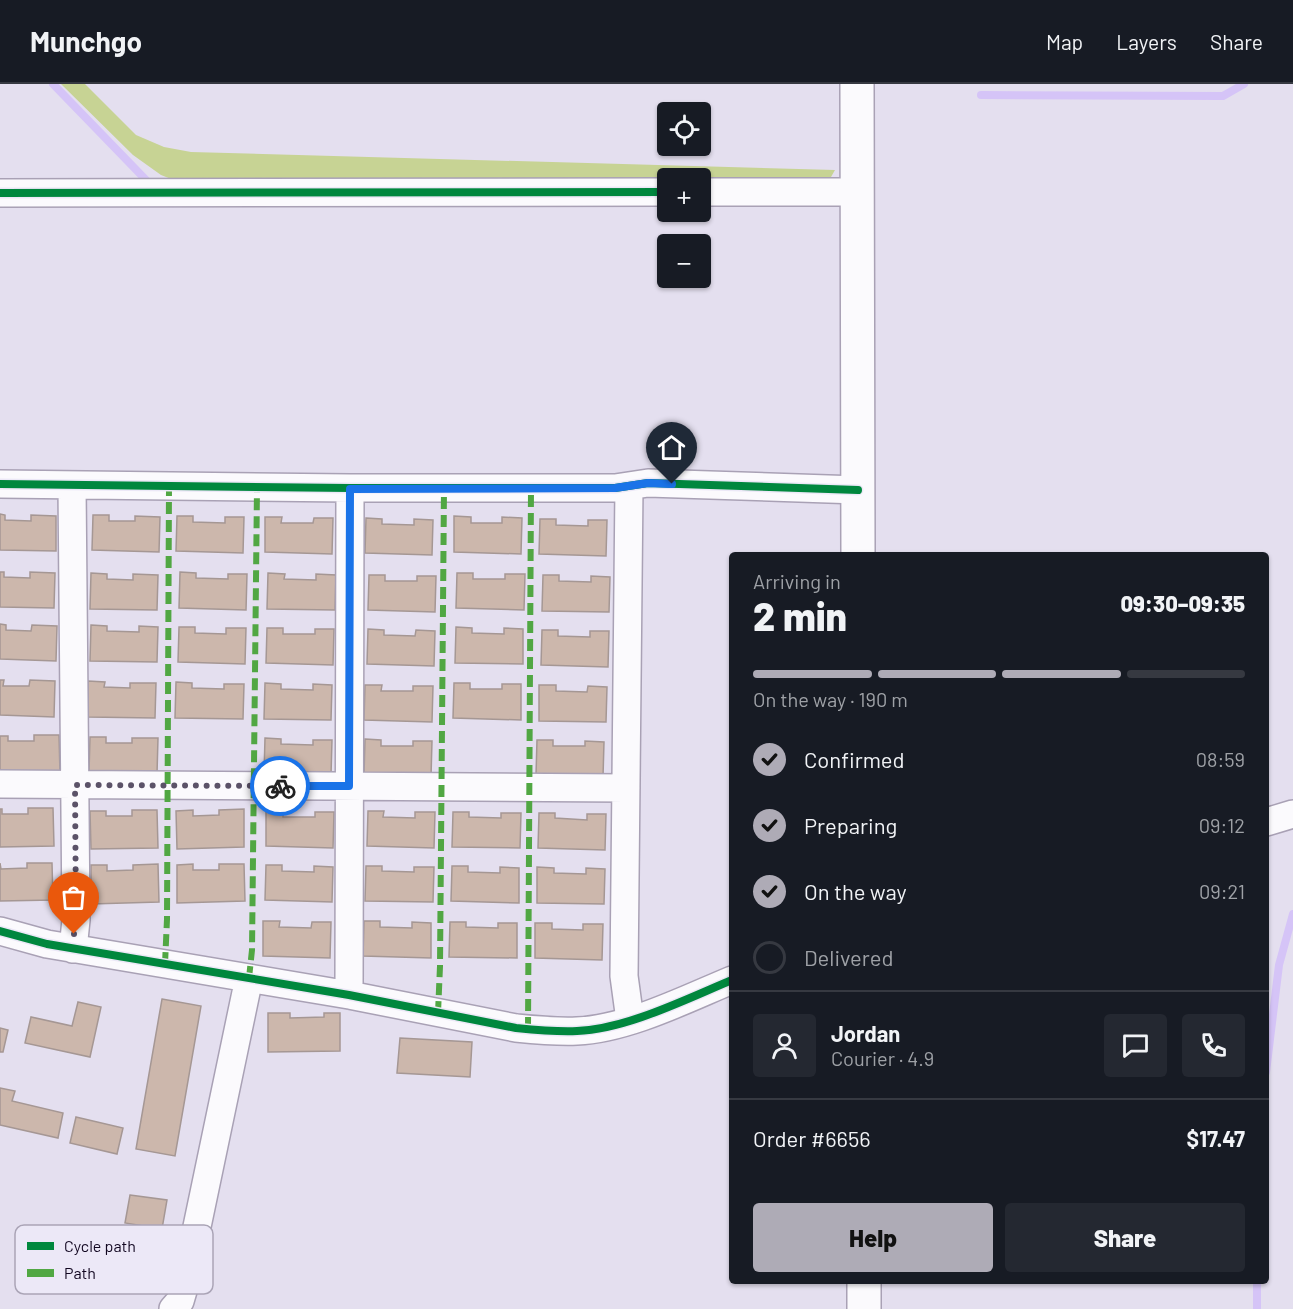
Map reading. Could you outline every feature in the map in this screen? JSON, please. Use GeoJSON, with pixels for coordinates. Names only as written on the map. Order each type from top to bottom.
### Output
{"type":"FeatureCollection","features":[{"type":"Feature","properties":{"kind":"main road"},"geometry":{"type":"LineString","coordinates":[[857,84],[858,552]]}},
{"type":"Feature","properties":{"kind":"main road"},"geometry":{"type":"LineString","coordinates":[[864,1284],[864,1309]]}},
{"type":"Feature","properties":{"kind":"street"},"geometry":{"type":"LineString","coordinates":[[0,193],[657,192]]}},
{"type":"Feature","properties":{"kind":"street"},"geometry":{"type":"LineString","coordinates":[[711,192],[857,192]]}},
{"type":"Feature","properties":{"kind":"street"},"geometry":{"type":"LineString","coordinates":[[0,484],[350,489],[615,488],[648,483],[858,490]]}},
{"type":"Feature","properties":{"kind":"street"},"geometry":{"type":"LineString","coordinates":[[72,485],[76,920],[73,949]]}},
{"type":"Feature","properties":{"kind":"street"},"geometry":{"type":"LineString","coordinates":[[629,486],[624,976],[630,1020]]}},
{"type":"Feature","properties":{"kind":"street"},"geometry":{"type":"LineString","coordinates":[[349,995],[350,489]]}},
{"type":"Feature","properties":{"kind":"street"},"geometry":{"type":"LineString","coordinates":[[0,784],[626,788]]}},
{"type":"Feature","properties":{"kind":"street"},"geometry":{"type":"LineString","coordinates":[[1269,821],[1293,814]]}},
{"type":"Feature","properties":{"kind":"street"},"geometry":{"type":"LineString","coordinates":[[0,931],[73,949],[349,995],[516,1028],[577,1031],[615,1025],[729,981]]}},
{"type":"Feature","properties":{"kind":"street"},"geometry":{"type":"LineString","coordinates":[[197,1225],[249,978]]}},
{"type":"Feature","properties":{"kind":"street"},"geometry":{"type":"LineString","coordinates":[[173,1309],[180,1301],[182,1294]]}},
{"type":"Feature","properties":{"kind":"green space"},"geometry":{"type":"Polygon","coordinates":[[[61,84],[85,84],[136,135],[164,147],[191,152],[835,170],[831,177],[817,181],[711,179],[711,168],[657,168],[657,182],[176,181],[161,175],[133,155],[61,84]]]}},
{"type":"Feature","properties":{"kind":"building"},"geometry":{"type":"Polygon","coordinates":[[[0,514],[5,515],[5,520],[31,521],[31,515],[56,516],[56,551],[0,550],[0,514]]]}},
{"type":"Feature","properties":{"kind":"building"},"geometry":{"type":"Polygon","coordinates":[[[93,515],[109,515],[109,521],[135,521],[135,516],[160,517],[159,552],[92,550],[93,515]]]}},
{"type":"Feature","properties":{"kind":"building"},"geometry":{"type":"Polygon","coordinates":[[[177,516],[193,516],[193,522],[225,523],[225,517],[244,517],[243,553],[176,551],[177,516]]]}},
{"type":"Feature","properties":{"kind":"building"},"geometry":{"type":"Polygon","coordinates":[[[454,516],[471,517],[471,523],[502,523],[502,517],[522,518],[521,554],[454,552],[454,516]]]}},
{"type":"Feature","properties":{"kind":"building"},"geometry":{"type":"Polygon","coordinates":[[[265,517],[282,517],[281,523],[313,523],[314,518],[333,518],[332,554],[265,552],[265,517]]]}},
{"type":"Feature","properties":{"kind":"building"},"geometry":{"type":"Polygon","coordinates":[[[366,518],[382,519],[382,524],[414,525],[414,519],[433,520],[432,555],[365,553],[366,518]]]}},
{"type":"Feature","properties":{"kind":"building"},"geometry":{"type":"Polygon","coordinates":[[[540,519],[556,519],[556,525],[588,526],[588,520],[607,520],[606,556],[539,554],[540,519]]]}},
{"type":"Feature","properties":{"kind":"building"},"geometry":{"type":"Polygon","coordinates":[[[0,572],[4,572],[4,577],[30,578],[30,572],[55,573],[54,608],[0,607],[0,572]]]}},
{"type":"Feature","properties":{"kind":"building"},"geometry":{"type":"Polygon","coordinates":[[[180,572],[196,573],[196,578],[228,579],[228,574],[247,574],[246,610],[179,608],[180,572]]]}},
{"type":"Feature","properties":{"kind":"building"},"geometry":{"type":"Polygon","coordinates":[[[91,573],[107,574],[107,579],[133,580],[133,574],[158,575],[157,610],[90,609],[91,573]]]}},
{"type":"Feature","properties":{"kind":"building"},"geometry":{"type":"Polygon","coordinates":[[[268,573],[285,574],[284,579],[316,580],[316,574],[336,575],[335,610],[267,609],[268,573]]]}},
{"type":"Feature","properties":{"kind":"building"},"geometry":{"type":"Polygon","coordinates":[[[457,573],[473,573],[473,579],[505,579],[505,574],[525,574],[524,610],[456,608],[457,573]]]}},
{"type":"Feature","properties":{"kind":"building"},"geometry":{"type":"Polygon","coordinates":[[[369,575],[385,575],[385,581],[417,581],[417,576],[436,576],[435,612],[368,610],[369,575]]]}},
{"type":"Feature","properties":{"kind":"building"},"geometry":{"type":"Polygon","coordinates":[[[543,575],[559,575],[559,581],[591,582],[591,576],[610,577],[609,612],[542,611],[543,575]]]}},
{"type":"Feature","properties":{"kind":"building"},"geometry":{"type":"Polygon","coordinates":[[[0,624],[6,625],[6,630],[31,631],[32,625],[57,626],[56,661],[0,659],[0,624]]]}},
{"type":"Feature","properties":{"kind":"building"},"geometry":{"type":"Polygon","coordinates":[[[91,625],[107,626],[107,631],[139,632],[139,626],[158,627],[157,662],[90,661],[91,625]]]}},
{"type":"Feature","properties":{"kind":"building"},"geometry":{"type":"Polygon","coordinates":[[[179,627],[195,627],[195,633],[226,634],[226,628],[246,628],[245,664],[178,662],[179,627]]]}},
{"type":"Feature","properties":{"kind":"building"},"geometry":{"type":"Polygon","coordinates":[[[456,627],[472,628],[472,633],[504,634],[504,628],[523,629],[523,664],[455,663],[456,627]]]}},
{"type":"Feature","properties":{"kind":"building"},"geometry":{"type":"Polygon","coordinates":[[[267,628],[283,628],[283,634],[315,634],[315,629],[334,629],[333,665],[266,663],[267,628]]]}},
{"type":"Feature","properties":{"kind":"building"},"geometry":{"type":"Polygon","coordinates":[[[368,629],[384,630],[384,635],[415,636],[416,630],[435,631],[434,666],[367,664],[368,629]]]}},
{"type":"Feature","properties":{"kind":"building"},"geometry":{"type":"Polygon","coordinates":[[[542,630],[558,630],[558,636],[590,637],[590,631],[609,631],[608,667],[541,665],[542,630]]]}},
{"type":"Feature","properties":{"kind":"building"},"geometry":{"type":"Polygon","coordinates":[[[0,680],[4,680],[3,686],[29,686],[30,680],[55,681],[54,717],[0,715],[0,680]]]}},
{"type":"Feature","properties":{"kind":"building"},"geometry":{"type":"Polygon","coordinates":[[[88,681],[105,682],[104,687],[130,688],[130,683],[156,683],[155,718],[88,717],[88,681]]]}},
{"type":"Feature","properties":{"kind":"building"},"geometry":{"type":"Polygon","coordinates":[[[176,682],[192,683],[192,688],[224,689],[224,684],[244,684],[243,719],[175,718],[176,682]]]}},
{"type":"Feature","properties":{"kind":"building"},"geometry":{"type":"Polygon","coordinates":[[[265,683],[281,684],[281,689],[313,690],[313,684],[332,685],[331,720],[264,719],[265,683]]]}},
{"type":"Feature","properties":{"kind":"building"},"geometry":{"type":"Polygon","coordinates":[[[454,683],[470,683],[470,689],[502,689],[502,684],[521,684],[521,720],[453,718],[454,683]]]}},
{"type":"Feature","properties":{"kind":"building"},"geometry":{"type":"Polygon","coordinates":[[[365,685],[382,685],[381,691],[413,691],[413,686],[433,686],[432,722],[364,720],[365,685]]]}},
{"type":"Feature","properties":{"kind":"building"},"geometry":{"type":"Polygon","coordinates":[[[539,685],[556,685],[556,691],[587,692],[588,686],[607,687],[606,722],[539,721],[539,685]]]}},
{"type":"Feature","properties":{"kind":"building"},"geometry":{"type":"Polygon","coordinates":[[[34,735],[59,735],[60,773],[0,774],[0,736],[8,736],[8,741],[34,741],[34,735]]]}},
{"type":"Feature","properties":{"kind":"building"},"geometry":{"type":"Polygon","coordinates":[[[90,737],[106,737],[106,743],[132,743],[132,738],[158,738],[157,774],[89,772],[90,737]]]}},
{"type":"Feature","properties":{"kind":"building"},"geometry":{"type":"Polygon","coordinates":[[[265,738],[281,739],[281,744],[313,745],[313,740],[332,740],[331,775],[264,774],[265,738]]]}},
{"type":"Feature","properties":{"kind":"building"},"geometry":{"type":"Polygon","coordinates":[[[365,739],[381,740],[381,746],[413,746],[413,741],[432,741],[431,777],[364,775],[365,739]]]}},
{"type":"Feature","properties":{"kind":"building"},"geometry":{"type":"Polygon","coordinates":[[[537,740],[553,740],[553,746],[585,746],[585,741],[604,742],[603,777],[536,775],[537,740]]]}},
{"type":"Feature","properties":{"kind":"building"},"geometry":{"type":"Polygon","coordinates":[[[28,808],[53,808],[54,846],[0,847],[0,809],[2,809],[2,814],[28,814],[28,808]]]}},
{"type":"Feature","properties":{"kind":"building"},"geometry":{"type":"Polygon","coordinates":[[[244,809],[244,847],[177,849],[176,811],[193,810],[193,816],[219,815],[219,810],[244,809]]]}},
{"type":"Feature","properties":{"kind":"building"},"geometry":{"type":"Polygon","coordinates":[[[132,810],[157,810],[158,848],[91,849],[90,811],[106,811],[106,816],[132,816],[132,810]]]}},
{"type":"Feature","properties":{"kind":"building"},"geometry":{"type":"Polygon","coordinates":[[[266,811],[283,811],[283,817],[315,817],[315,812],[334,812],[333,848],[266,846],[266,811]]]}},
{"type":"Feature","properties":{"kind":"building"},"geometry":{"type":"Polygon","coordinates":[[[368,811],[384,811],[383,817],[415,818],[415,812],[435,812],[434,848],[367,846],[368,811]]]}},
{"type":"Feature","properties":{"kind":"building"},"geometry":{"type":"Polygon","coordinates":[[[453,812],[469,812],[469,817],[501,818],[501,813],[521,813],[520,848],[452,847],[453,812]]]}},
{"type":"Feature","properties":{"kind":"building"},"geometry":{"type":"Polygon","coordinates":[[[539,813],[555,813],[555,818],[587,820],[587,814],[606,814],[605,850],[538,848],[539,813]]]}},
{"type":"Feature","properties":{"kind":"building"},"geometry":{"type":"Polygon","coordinates":[[[0,863],[1,869],[27,868],[27,863],[52,863],[53,900],[0,901],[0,863]]]}},
{"type":"Feature","properties":{"kind":"building"},"geometry":{"type":"Polygon","coordinates":[[[158,864],[159,902],[91,904],[91,865],[107,865],[107,871],[133,870],[133,865],[158,864]]]}},
{"type":"Feature","properties":{"kind":"building"},"geometry":{"type":"Polygon","coordinates":[[[193,864],[193,870],[219,870],[219,864],[244,864],[245,901],[177,903],[177,865],[193,864]]]}},
{"type":"Feature","properties":{"kind":"building"},"geometry":{"type":"Polygon","coordinates":[[[266,865],[282,865],[282,871],[314,872],[314,866],[333,867],[332,902],[265,900],[266,865]]]}},
{"type":"Feature","properties":{"kind":"building"},"geometry":{"type":"Polygon","coordinates":[[[366,866],[382,866],[382,871],[414,872],[414,867],[434,867],[433,902],[365,901],[366,866]]]}},
{"type":"Feature","properties":{"kind":"building"},"geometry":{"type":"Polygon","coordinates":[[[452,866],[468,866],[468,872],[500,873],[500,867],[519,868],[519,903],[451,901],[452,866]]]}},
{"type":"Feature","properties":{"kind":"building"},"geometry":{"type":"Polygon","coordinates":[[[537,867],[554,868],[554,873],[586,874],[586,868],[605,869],[604,904],[537,903],[537,867]]]}},
{"type":"Feature","properties":{"kind":"building"},"geometry":{"type":"Polygon","coordinates":[[[263,921],[280,921],[279,927],[311,928],[312,922],[331,922],[330,958],[263,956],[263,921]]]}},
{"type":"Feature","properties":{"kind":"building"},"geometry":{"type":"Polygon","coordinates":[[[364,921],[380,921],[380,927],[412,928],[412,922],[431,923],[431,958],[363,956],[364,921]]]}},
{"type":"Feature","properties":{"kind":"building"},"geometry":{"type":"Polygon","coordinates":[[[450,922],[466,922],[466,927],[498,928],[498,923],[517,923],[517,958],[449,957],[450,922]]]}},
{"type":"Feature","properties":{"kind":"building"},"geometry":{"type":"Polygon","coordinates":[[[535,923],[552,923],[552,929],[583,930],[583,924],[603,924],[602,960],[535,958],[535,923]]]}},
{"type":"Feature","properties":{"kind":"building"},"geometry":{"type":"Polygon","coordinates":[[[162,999],[201,1006],[175,1156],[136,1149],[162,999]]]}},
{"type":"Feature","properties":{"kind":"building"},"geometry":{"type":"Polygon","coordinates":[[[78,1002],[101,1007],[90,1057],[25,1043],[31,1017],[72,1026],[78,1002]]]}},
{"type":"Feature","properties":{"kind":"building"},"geometry":{"type":"Polygon","coordinates":[[[268,1013],[290,1013],[290,1018],[324,1017],[324,1013],[340,1013],[340,1051],[268,1052],[268,1013]]]}},
{"type":"Feature","properties":{"kind":"building"},"geometry":{"type":"Polygon","coordinates":[[[0,1028],[8,1030],[3,1052],[0,1052],[0,1028]]]}},
{"type":"Feature","properties":{"kind":"building"},"geometry":{"type":"Polygon","coordinates":[[[400,1038],[472,1042],[470,1077],[397,1073],[400,1038]]]}},
{"type":"Feature","properties":{"kind":"building"},"geometry":{"type":"Polygon","coordinates":[[[0,1088],[15,1091],[12,1101],[63,1113],[58,1138],[0,1125],[0,1088]]]}},
{"type":"Feature","properties":{"kind":"building"},"geometry":{"type":"Polygon","coordinates":[[[76,1117],[123,1128],[117,1154],[70,1143],[76,1117]]]}},
{"type":"Feature","properties":{"kind":"building"},"geometry":{"type":"Polygon","coordinates":[[[130,1195],[167,1200],[163,1225],[125,1223],[130,1195]]]}},
{"type":"Feature","properties":{"kind":"waterway"},"geometry":{"type":"LineString","coordinates":[[53,84],[147,181]]}},
{"type":"Feature","properties":{"kind":"waterway"},"geometry":{"type":"LineString","coordinates":[[981,95],[1223,96],[1244,84]]}},
{"type":"Feature","properties":{"kind":"waterway"},"geometry":{"type":"LineString","coordinates":[[1269,1047],[1279,965],[1293,914]]}},
{"type":"Feature","properties":{"kind":"waterway"},"geometry":{"type":"LineString","coordinates":[[1257,1284],[1257,1309]]}},
{"type":"Feature","properties":{"kind":"marked path"},"geometry":{"type":"LineString","coordinates":[[165,964],[169,486]]}},
{"type":"Feature","properties":{"kind":"marked path"},"geometry":{"type":"LineString","coordinates":[[249,978],[252,950],[257,487]]}},
{"type":"Feature","properties":{"kind":"marked path"},"geometry":{"type":"LineString","coordinates":[[438,1013],[444,488]]}},
{"type":"Feature","properties":{"kind":"marked path"},"geometry":{"type":"LineString","coordinates":[[528,1029],[531,488]]}},
{"type":"Feature","properties":{"kind":"cycle path"},"geometry":{"type":"LineString","coordinates":[[0,193],[657,192]]}},
{"type":"Feature","properties":{"kind":"cycle path"},"geometry":{"type":"LineString","coordinates":[[0,484],[615,488],[648,483],[858,490]]}},
{"type":"Feature","properties":{"kind":"cycle path"},"geometry":{"type":"LineString","coordinates":[[0,931],[47,944],[349,995],[516,1028],[546,1031],[577,1031],[616,1025],[656,1012],[729,981]]}},
{"type":"Feature","properties":{"kind":"way so far"},"geometry":{"type":"LineString","coordinates":[[74,934],[76,920],[75,785],[280,786]]}},
{"type":"Feature","properties":{"kind":"route"},"geometry":{"type":"LineString","coordinates":[[280,786],[349,786],[350,489],[615,488],[648,483],[672,484]]}}]}
